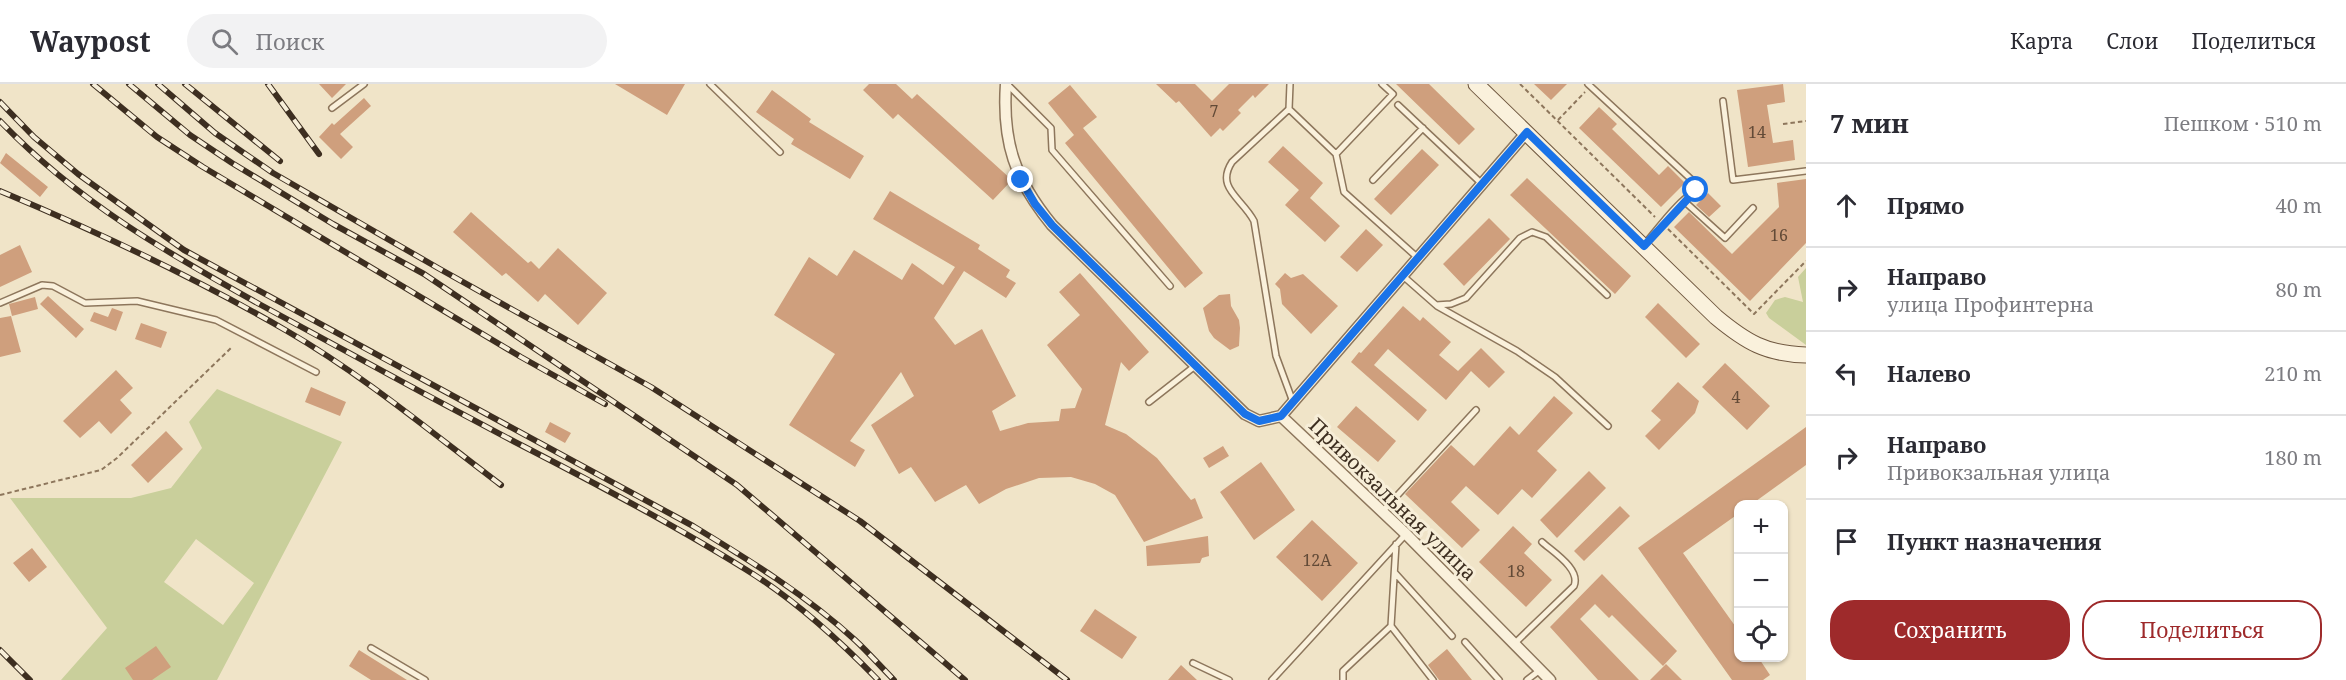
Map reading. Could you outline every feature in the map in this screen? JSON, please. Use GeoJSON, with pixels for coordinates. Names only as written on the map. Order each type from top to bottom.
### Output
{"type":"FeatureCollection","features":[{"type":"Feature","properties":{"kind":"street","name":"Привокзальная улица"},"geometry":{"type":"LineString","coordinates":[[1006,84],[1004,115],[1013,159],[1021,180],[1035,204],[1052,225],[1245,414],[1259,421],[1281,416],[1406,534],[1550,680]]}},
{"type":"Feature","properties":{"kind":"street"},"geometry":{"type":"LineString","coordinates":[[1476,84],[1737,335],[1753,345],[1771,351],[1806,355]]}},
{"type":"Feature","properties":{"kind":"street"},"geometry":{"type":"LineString","coordinates":[[1281,416],[1527,132]]}},
{"type":"Feature","properties":{"kind":"lane"},"geometry":{"type":"LineString","coordinates":[[332,108],[364,84]]}},
{"type":"Feature","properties":{"kind":"lane"},"geometry":{"type":"LineString","coordinates":[[710,84],[780,152]]}},
{"type":"Feature","properties":{"kind":"lane"},"geometry":{"type":"LineString","coordinates":[[1006,84],[1051,128],[1052,150],[1170,286]]}},
{"type":"Feature","properties":{"kind":"lane"},"geometry":{"type":"LineString","coordinates":[[1290,84],[1289,109],[1232,162],[1225,173],[1226,185],[1254,221],[1276,356],[1293,402]]}},
{"type":"Feature","properties":{"kind":"lane"},"geometry":{"type":"LineString","coordinates":[[1336,154],[1393,94],[1382,84]]}},
{"type":"Feature","properties":{"kind":"lane"},"geometry":{"type":"LineString","coordinates":[[1589,85],[1693,181]]}},
{"type":"Feature","properties":{"kind":"lane"},"geometry":{"type":"LineString","coordinates":[[1723,101],[1733,180],[1806,171]]}},
{"type":"Feature","properties":{"kind":"lane"},"geometry":{"type":"LineString","coordinates":[[1398,105],[1482,184]]}},
{"type":"Feature","properties":{"kind":"lane"},"geometry":{"type":"LineString","coordinates":[[1289,109],[1336,154],[1344,192],[1418,258]]}},
{"type":"Feature","properties":{"kind":"lane"},"geometry":{"type":"LineString","coordinates":[[1373,180],[1423,128]]}},
{"type":"Feature","properties":{"kind":"lane"},"geometry":{"type":"LineString","coordinates":[[1644,246],[1683,201],[1696,190],[1702,189]]}},
{"type":"Feature","properties":{"kind":"lane"},"geometry":{"type":"LineString","coordinates":[[1683,201],[1725,238],[1753,208]]}},
{"type":"Feature","properties":{"kind":"lane"},"geometry":{"type":"LineString","coordinates":[[1436,305],[1451,304],[1466,298],[1520,238],[1532,232],[1546,237],[1607,295]]}},
{"type":"Feature","properties":{"kind":"lane"},"geometry":{"type":"LineString","coordinates":[[1402,276],[1436,305],[1507,345],[1555,377],[1608,426]]}},
{"type":"Feature","properties":{"kind":"lane"},"geometry":{"type":"LineString","coordinates":[[0,303],[42,285],[53,285],[85,303],[137,301],[216,320],[316,372]]}},
{"type":"Feature","properties":{"kind":"lane"},"geometry":{"type":"LineString","coordinates":[[1149,402],[1196,365]]}},
{"type":"Feature","properties":{"kind":"lane"},"geometry":{"type":"LineString","coordinates":[[1382,512],[1476,410]]}},
{"type":"Feature","properties":{"kind":"lane"},"geometry":{"type":"LineString","coordinates":[[1272,680],[1406,534]]}},
{"type":"Feature","properties":{"kind":"lane"},"geometry":{"type":"LineString","coordinates":[[1514,644],[1574,586],[1576,580],[1573,571],[1542,542]]}},
{"type":"Feature","properties":{"kind":"lane"},"geometry":{"type":"LineString","coordinates":[[1396,544],[1391,626],[1432,680]]}},
{"type":"Feature","properties":{"kind":"lane"},"geometry":{"type":"LineString","coordinates":[[1395,573],[1452,636]]}},
{"type":"Feature","properties":{"kind":"lane"},"geometry":{"type":"LineString","coordinates":[[1343,680],[1343,670],[1391,626]]}},
{"type":"Feature","properties":{"kind":"lane"},"geometry":{"type":"LineString","coordinates":[[1465,642],[1499,680]]}},
{"type":"Feature","properties":{"kind":"lane"},"geometry":{"type":"LineString","coordinates":[[371,648],[425,680]]}},
{"type":"Feature","properties":{"kind":"lane"},"geometry":{"type":"LineString","coordinates":[[1194,663],[1229,680]]}},
{"type":"Feature","properties":{"kind":"lane"},"geometry":{"type":"LineString","coordinates":[[1527,680],[1540,670]]}},
{"type":"Feature","properties":{"kind":"path"},"geometry":{"type":"LineString","coordinates":[[1558,120],[1589,85]]}},
{"type":"Feature","properties":{"kind":"path"},"geometry":{"type":"LineString","coordinates":[[1783,124],[1806,121]]}},
{"type":"Feature","properties":{"kind":"path"},"geometry":{"type":"LineString","coordinates":[[0,495],[101,470],[117,458],[231,348]]}},
{"type":"Feature","properties":{"kind":"green space"},"geometry":{"type":"Polygon","coordinates":[[[1806,268],[1806,345],[1769,318],[1766,313],[1775,300],[1785,297],[1803,302],[1798,277],[1806,268]]]}},
{"type":"Feature","properties":{"kind":"green space"},"geometry":{"type":"Polygon","coordinates":[[[217,389],[342,442],[217,680],[61,680],[107,628],[10,498],[131,498],[171,488],[202,448],[189,422],[217,389]],[[196,539],[164,582],[223,625],[254,583],[196,539]]]}},
{"type":"Feature","properties":{"kind":"building"},"geometry":{"type":"Polygon","coordinates":[[[319,84],[346,84],[332,98],[319,84]]]}},
{"type":"Feature","properties":{"kind":"building"},"geometry":{"type":"Polygon","coordinates":[[[615,84],[685,84],[667,115],[615,84]]]}},
{"type":"Feature","properties":{"kind":"building"},"geometry":{"type":"Polygon","coordinates":[[[869,84],[896,84],[912,99],[917,94],[1012,180],[993,200],[898,114],[893,119],[863,90],[869,84]]]}},
{"type":"Feature","properties":{"kind":"building"},"geometry":{"type":"Polygon","coordinates":[[[1156,84],[1195,84],[1212,101],[1229,84],[1269,84],[1255,98],[1253,95],[1238,110],[1241,113],[1223,131],[1220,128],[1211,137],[1179,101],[1176,103],[1156,84]]]}},
{"type":"Feature","properties":{"kind":"building"},"geometry":{"type":"Polygon","coordinates":[[[1396,84],[1429,84],[1475,129],[1459,145],[1396,84]]]}},
{"type":"Feature","properties":{"kind":"building"},"geometry":{"type":"Polygon","coordinates":[[[1534,84],[1567,84],[1551,100],[1534,84]]]}},
{"type":"Feature","properties":{"kind":"building"},"geometry":{"type":"Polygon","coordinates":[[[1783,84],[1785,102],[1767,105],[1773,143],[1793,140],[1795,160],[1748,167],[1737,90],[1783,84]]]}},
{"type":"Feature","properties":{"kind":"building"},"geometry":{"type":"Polygon","coordinates":[[[1070,85],[1097,117],[1083,128],[1203,273],[1185,288],[1065,143],[1074,135],[1048,103],[1070,85]]]}},
{"type":"Feature","properties":{"kind":"building"},"geometry":{"type":"Polygon","coordinates":[[[772,90],[811,119],[809,122],[864,156],[850,179],[791,144],[794,139],[756,112],[772,90]]]}},
{"type":"Feature","properties":{"kind":"building"},"geometry":{"type":"Polygon","coordinates":[[[364,98],[371,106],[340,134],[353,147],[341,159],[319,137],[332,123],[334,125],[364,98]]]}},
{"type":"Feature","properties":{"kind":"building"},"geometry":{"type":"Polygon","coordinates":[[[1599,107],[1617,124],[1612,129],[1659,175],[1668,166],[1685,183],[1661,207],[1579,128],[1599,107]]]}},
{"type":"Feature","properties":{"kind":"building"},"geometry":{"type":"Polygon","coordinates":[[[1283,146],[1323,183],[1310,198],[1340,226],[1325,242],[1285,205],[1299,190],[1268,162],[1283,146]]]}},
{"type":"Feature","properties":{"kind":"building"},"geometry":{"type":"Polygon","coordinates":[[[1422,149],[1439,165],[1391,215],[1374,199],[1422,149]]]}},
{"type":"Feature","properties":{"kind":"building"},"geometry":{"type":"Polygon","coordinates":[[[6,153],[48,187],[40,197],[0,163],[6,153]]]}},
{"type":"Feature","properties":{"kind":"building"},"geometry":{"type":"Polygon","coordinates":[[[1527,178],[1631,276],[1615,294],[1510,195],[1527,178]]]}},
{"type":"Feature","properties":{"kind":"building"},"geometry":{"type":"Polygon","coordinates":[[[1806,179],[1806,243],[1750,301],[1674,227],[1689,212],[1732,254],[1779,207],[1777,183],[1806,179]]]}},
{"type":"Feature","properties":{"kind":"building"},"geometry":{"type":"Polygon","coordinates":[[[890,191],[980,245],[978,249],[1010,270],[1006,277],[1016,283],[1006,298],[964,271],[934,318],[955,345],[982,329],[1016,396],[992,411],[1000,431],[1028,423],[1059,421],[1061,409],[1075,408],[1082,389],[1047,345],[1080,315],[1059,292],[1080,273],[1149,352],[1129,371],[1121,362],[1105,425],[1126,434],[1157,458],[1191,500],[1195,498],[1203,518],[1144,542],[1115,495],[1095,484],[1071,477],[1039,478],[1006,489],[979,504],[966,485],[935,502],[911,467],[899,474],[871,425],[914,396],[901,372],[850,441],[865,450],[855,467],[789,425],[835,354],[774,315],[809,257],[837,276],[854,250],[902,280],[912,263],[943,285],[955,267],[873,219],[890,191]]]}},
{"type":"Feature","properties":{"kind":"building"},"geometry":{"type":"Polygon","coordinates":[[[1708,193],[1721,206],[1709,217],[1696,205],[1708,193]]]}},
{"type":"Feature","properties":{"kind":"building"},"geometry":{"type":"Polygon","coordinates":[[[471,212],[528,263],[531,261],[539,269],[558,248],[607,293],[578,325],[545,294],[538,302],[506,273],[502,276],[453,232],[471,212]]]}},
{"type":"Feature","properties":{"kind":"building"},"geometry":{"type":"Polygon","coordinates":[[[1489,218],[1510,239],[1464,286],[1443,264],[1489,218]]]}},
{"type":"Feature","properties":{"kind":"building"},"geometry":{"type":"Polygon","coordinates":[[[1366,229],[1383,245],[1357,272],[1340,257],[1366,229]]]}},
{"type":"Feature","properties":{"kind":"building"},"geometry":{"type":"Polygon","coordinates":[[[20,245],[32,272],[0,287],[0,255],[20,245]]]}},
{"type":"Feature","properties":{"kind":"building"},"geometry":{"type":"Polygon","coordinates":[[[1285,273],[1291,278],[1303,274],[1338,306],[1311,334],[1282,304],[1280,289],[1275,284],[1285,273]]]}},
{"type":"Feature","properties":{"kind":"building"},"geometry":{"type":"Polygon","coordinates":[[[1230,294],[1231,306],[1239,320],[1240,328],[1239,346],[1230,350],[1214,338],[1209,331],[1203,308],[1219,295],[1230,294]]]}},
{"type":"Feature","properties":{"kind":"building"},"geometry":{"type":"Polygon","coordinates":[[[48,296],[84,329],[76,338],[40,304],[48,296]]]}},
{"type":"Feature","properties":{"kind":"building"},"geometry":{"type":"Polygon","coordinates":[[[35,297],[38,309],[12,316],[9,304],[35,297]]]}},
{"type":"Feature","properties":{"kind":"building"},"geometry":{"type":"Polygon","coordinates":[[[1658,303],[1700,344],[1686,358],[1645,317],[1658,303]]]}},
{"type":"Feature","properties":{"kind":"building"},"geometry":{"type":"Polygon","coordinates":[[[1403,306],[1420,321],[1423,317],[1451,342],[1439,355],[1458,371],[1481,348],[1505,372],[1489,388],[1471,371],[1446,400],[1388,349],[1374,365],[1427,410],[1418,421],[1351,362],[1403,306]]]}},
{"type":"Feature","properties":{"kind":"building"},"geometry":{"type":"Polygon","coordinates":[[[112,308],[123,312],[116,331],[90,321],[94,312],[108,317],[112,308]]]}},
{"type":"Feature","properties":{"kind":"building"},"geometry":{"type":"Polygon","coordinates":[[[11,316],[21,352],[0,357],[0,318],[11,316]]]}},
{"type":"Feature","properties":{"kind":"building"},"geometry":{"type":"Polygon","coordinates":[[[141,323],[167,332],[161,348],[135,339],[141,323]]]}},
{"type":"Feature","properties":{"kind":"building"},"geometry":{"type":"Polygon","coordinates":[[[1725,363],[1770,406],[1747,430],[1702,387],[1725,363]]]}},
{"type":"Feature","properties":{"kind":"building"},"geometry":{"type":"Polygon","coordinates":[[[116,370],[133,388],[120,400],[132,413],[111,434],[99,421],[80,438],[63,421],[116,370]]]}},
{"type":"Feature","properties":{"kind":"building"},"geometry":{"type":"Polygon","coordinates":[[[1678,382],[1699,401],[1695,413],[1659,450],[1645,436],[1661,420],[1651,411],[1678,382]]]}},
{"type":"Feature","properties":{"kind":"building"},"geometry":{"type":"Polygon","coordinates":[[[311,387],[346,402],[340,416],[305,402],[311,387]]]}},
{"type":"Feature","properties":{"kind":"building"},"geometry":{"type":"Polygon","coordinates":[[[1554,396],[1573,413],[1537,451],[1557,470],[1532,498],[1522,489],[1498,515],[1466,486],[1451,502],[1480,530],[1462,548],[1405,494],[1451,445],[1474,466],[1510,426],[1519,435],[1554,396]]]}},
{"type":"Feature","properties":{"kind":"building"},"geometry":{"type":"Polygon","coordinates":[[[1356,406],[1396,441],[1378,462],[1337,427],[1356,406]]]}},
{"type":"Feature","properties":{"kind":"building"},"geometry":{"type":"Polygon","coordinates":[[[550,422],[571,433],[565,443],[545,432],[550,422]]]}},
{"type":"Feature","properties":{"kind":"building"},"geometry":{"type":"Polygon","coordinates":[[[1806,427],[1806,465],[1758,500],[1734,500],[1734,517],[1683,553],[1734,624],[1734,662],[1761,662],[1770,675],[1763,680],[1732,680],[1638,548],[1806,427]]]}},
{"type":"Feature","properties":{"kind":"building"},"geometry":{"type":"Polygon","coordinates":[[[166,431],[183,449],[148,483],[131,465],[166,431]]]}},
{"type":"Feature","properties":{"kind":"building"},"geometry":{"type":"Polygon","coordinates":[[[1223,446],[1229,456],[1209,468],[1203,458],[1223,446]]]}},
{"type":"Feature","properties":{"kind":"building"},"geometry":{"type":"Polygon","coordinates":[[[1261,462],[1295,510],[1254,540],[1220,492],[1261,462]]]}},
{"type":"Feature","properties":{"kind":"building"},"geometry":{"type":"Polygon","coordinates":[[[1589,471],[1606,488],[1557,538],[1540,520],[1589,471]]]}},
{"type":"Feature","properties":{"kind":"building"},"geometry":{"type":"Polygon","coordinates":[[[1620,506],[1630,516],[1584,561],[1574,551],[1620,506]]]}},
{"type":"Feature","properties":{"kind":"building"},"geometry":{"type":"Polygon","coordinates":[[[1312,520],[1358,563],[1322,601],[1276,557],[1312,520]]]}},
{"type":"Feature","properties":{"kind":"building"},"geometry":{"type":"Polygon","coordinates":[[[1513,526],[1532,544],[1524,553],[1552,580],[1526,607],[1479,562],[1513,526]]]}},
{"type":"Feature","properties":{"kind":"building"},"geometry":{"type":"Polygon","coordinates":[[[1208,536],[1209,556],[1202,558],[1200,563],[1147,566],[1146,546],[1208,536]]]}},
{"type":"Feature","properties":{"kind":"building"},"geometry":{"type":"Polygon","coordinates":[[[32,548],[47,567],[29,582],[13,563],[32,548]]]}},
{"type":"Feature","properties":{"kind":"building"},"geometry":{"type":"Polygon","coordinates":[[[1602,574],[1677,651],[1663,666],[1612,615],[1609,618],[1595,604],[1580,619],[1639,680],[1598,680],[1550,627],[1602,574]]]}},
{"type":"Feature","properties":{"kind":"building"},"geometry":{"type":"Polygon","coordinates":[[[1095,609],[1137,637],[1122,659],[1080,631],[1095,609]]]}},
{"type":"Feature","properties":{"kind":"building"},"geometry":{"type":"Polygon","coordinates":[[[156,646],[171,667],[152,680],[133,680],[125,668],[156,646]]]}},
{"type":"Feature","properties":{"kind":"building"},"geometry":{"type":"Polygon","coordinates":[[[1447,649],[1472,680],[1439,680],[1428,665],[1447,649]]]}},
{"type":"Feature","properties":{"kind":"building"},"geometry":{"type":"Polygon","coordinates":[[[359,650],[407,680],[371,680],[349,666],[359,650]]]}},
{"type":"Feature","properties":{"kind":"building"},"geometry":{"type":"Polygon","coordinates":[[[1666,664],[1682,680],[1650,680],[1666,664]]]}},
{"type":"Feature","properties":{"kind":"building"},"geometry":{"type":"Polygon","coordinates":[[[1181,665],[1197,680],[1168,680],[1181,665]]]}},
{"type":"Feature","properties":{"kind":"railway"},"geometry":{"type":"LineString","coordinates":[[93,84],[157,137],[203,167],[521,357],[605,404]]}},
{"type":"Feature","properties":{"kind":"railway"},"geometry":{"type":"LineString","coordinates":[[129,84],[190,135],[232,163],[333,224],[424,274],[737,485],[965,680]]}},
{"type":"Feature","properties":{"kind":"railway"},"geometry":{"type":"LineString","coordinates":[[158,84],[215,133],[273,173],[651,387],[860,521],[1067,680]]}},
{"type":"Feature","properties":{"kind":"railway"},"geometry":{"type":"LineString","coordinates":[[185,84],[280,161]]}},
{"type":"Feature","properties":{"kind":"railway"},"geometry":{"type":"LineString","coordinates":[[268,84],[319,154]]}},
{"type":"Feature","properties":{"kind":"railway"},"geometry":{"type":"LineString","coordinates":[[0,102],[34,137],[78,174],[184,250],[693,526],[756,565],[817,608],[855,640],[894,680]]}},
{"type":"Feature","properties":{"kind":"railway"},"geometry":{"type":"LineString","coordinates":[[0,121],[30,150],[91,201],[190,265],[388,374],[631,503],[745,569],[781,593],[815,620],[878,680]]}},
{"type":"Feature","properties":{"kind":"railway"},"geometry":{"type":"LineString","coordinates":[[0,191],[145,256],[287,331],[370,385],[501,485]]}},
{"type":"Feature","properties":{"kind":"railway"},"geometry":{"type":"LineString","coordinates":[[0,650],[30,680]]}},
{"type":"Feature","properties":{"kind":"route"},"geometry":{"type":"LineString","coordinates":[[1021,180],[1035,204],[1052,225],[1245,414],[1259,421],[1281,416],[1527,132],[1644,246],[1683,201],[1696,190]]}}]}
